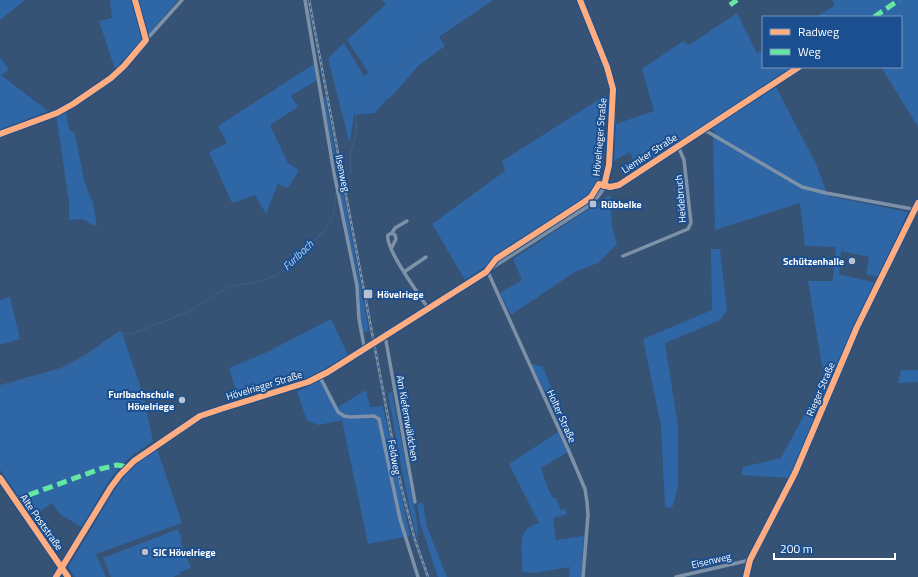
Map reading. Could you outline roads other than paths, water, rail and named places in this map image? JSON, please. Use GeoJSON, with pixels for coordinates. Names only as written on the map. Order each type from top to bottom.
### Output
{"type":"FeatureCollection","features":[{"type":"Feature","properties":{"kind":"main road","name":"Hövelrieger Straße"},"geometry":{"type":"LineString","coordinates":[[56,577],[111,487],[134,460],[200,416],[320,377],[586,207],[597,197],[604,186],[609,165],[613,89],[607,67],[580,0]]}},
{"type":"Feature","properties":{"kind":"main road","name":"Alte Poststraße"},"geometry":{"type":"LineString","coordinates":[[62,568],[68,577]]}},
{"type":"Feature","properties":{"kind":"street"},"geometry":{"type":"LineString","coordinates":[[135,0],[146,40],[182,0]]}},
{"type":"Feature","properties":{"kind":"street","name":"Ilsenweg"},"geometry":{"type":"LineString","coordinates":[[305,0],[338,189],[357,286],[359,319],[364,346],[366,349]]}},
{"type":"Feature","properties":{"kind":"street","name":"Liemker Straße"},"geometry":{"type":"LineString","coordinates":[[604,186],[613,187],[619,185],[703,131],[708,132],[802,187],[820,192],[916,209]]}},
{"type":"Feature","properties":{"kind":"street","name":"Heidebruch"},"geometry":{"type":"LineString","coordinates":[[623,256],[690,227],[691,224],[684,160],[678,146]]}},
{"type":"Feature","properties":{"kind":"street","name":"Rieger Straße"},"geometry":{"type":"LineString","coordinates":[[746,577],[750,560],[795,473],[857,327],[916,209],[918,202]]}},
{"type":"Feature","properties":{"kind":"street"},"geometry":{"type":"LineString","coordinates":[[406,221],[395,228],[387,238],[391,249],[404,272],[428,308]]}},
{"type":"Feature","properties":{"kind":"street"},"geometry":{"type":"LineString","coordinates":[[391,249],[396,239],[392,233]]}},
{"type":"Feature","properties":{"kind":"street"},"geometry":{"type":"LineString","coordinates":[[404,272],[426,257]]}},
{"type":"Feature","properties":{"kind":"street","name":"Holter Straße"},"geometry":{"type":"LineString","coordinates":[[489,269],[585,489],[588,515],[583,577]]}},
{"type":"Feature","properties":{"kind":"street","name":"Am Kiefernwäldchen"},"geometry":{"type":"LineString","coordinates":[[384,337],[386,341],[415,502]]}},
{"type":"Feature","properties":{"kind":"street","name":"Feldweg"},"geometry":{"type":"LineString","coordinates":[[320,377],[338,412],[344,416],[374,416],[379,419],[400,519],[418,577]]}},
{"type":"Feature","properties":{"kind":"street","name":"Alte Poststraße"},"geometry":{"type":"LineString","coordinates":[[0,478],[62,568]]}},
{"type":"Feature","properties":{"kind":"street","name":"Eisenweg"},"geometry":{"type":"LineString","coordinates":[[676,577],[750,560]]}},
{"type":"Feature","properties":{"kind":"waterway","name":"Furlbach"},"geometry":{"type":"LineString","coordinates":[[339,188],[342,181],[351,171],[350,155],[356,133],[356,116],[375,86],[400,67],[417,47],[483,0]]}},
{"type":"Feature","properties":{"kind":"waterway","name":"Furlbach"},"geometry":{"type":"LineString","coordinates":[[0,387],[20,380],[46,377],[87,357],[122,334],[132,334],[190,311],[228,287],[261,281],[277,275],[285,270],[330,223],[334,212],[336,193]]}},
{"type":"Feature","properties":{"kind":"railway"},"geometry":{"type":"LineString","coordinates":[[309,0],[401,486],[415,540],[428,577]]}},
{"type":"Feature","properties":{"kind":"place","name":"Rübbelke"},"geometry":{"type":"Point","coordinates":[593,204]}},
{"type":"Feature","properties":{"kind":"place","name":"Schützenhalle"},"geometry":{"type":"Point","coordinates":[852,261]}},
{"type":"Feature","properties":{"kind":"place","name":"Hövelriege"},"geometry":{"type":"Point","coordinates":[368,294]}},
{"type":"Feature","properties":{"kind":"place","name":"Furlbachschule Hövelriege"},"geometry":{"type":"Point","coordinates":[182,400]}},
{"type":"Feature","properties":{"kind":"place","name":"SJC Hövelriege"},"geometry":{"type":"Point","coordinates":[145,552]}}]}
